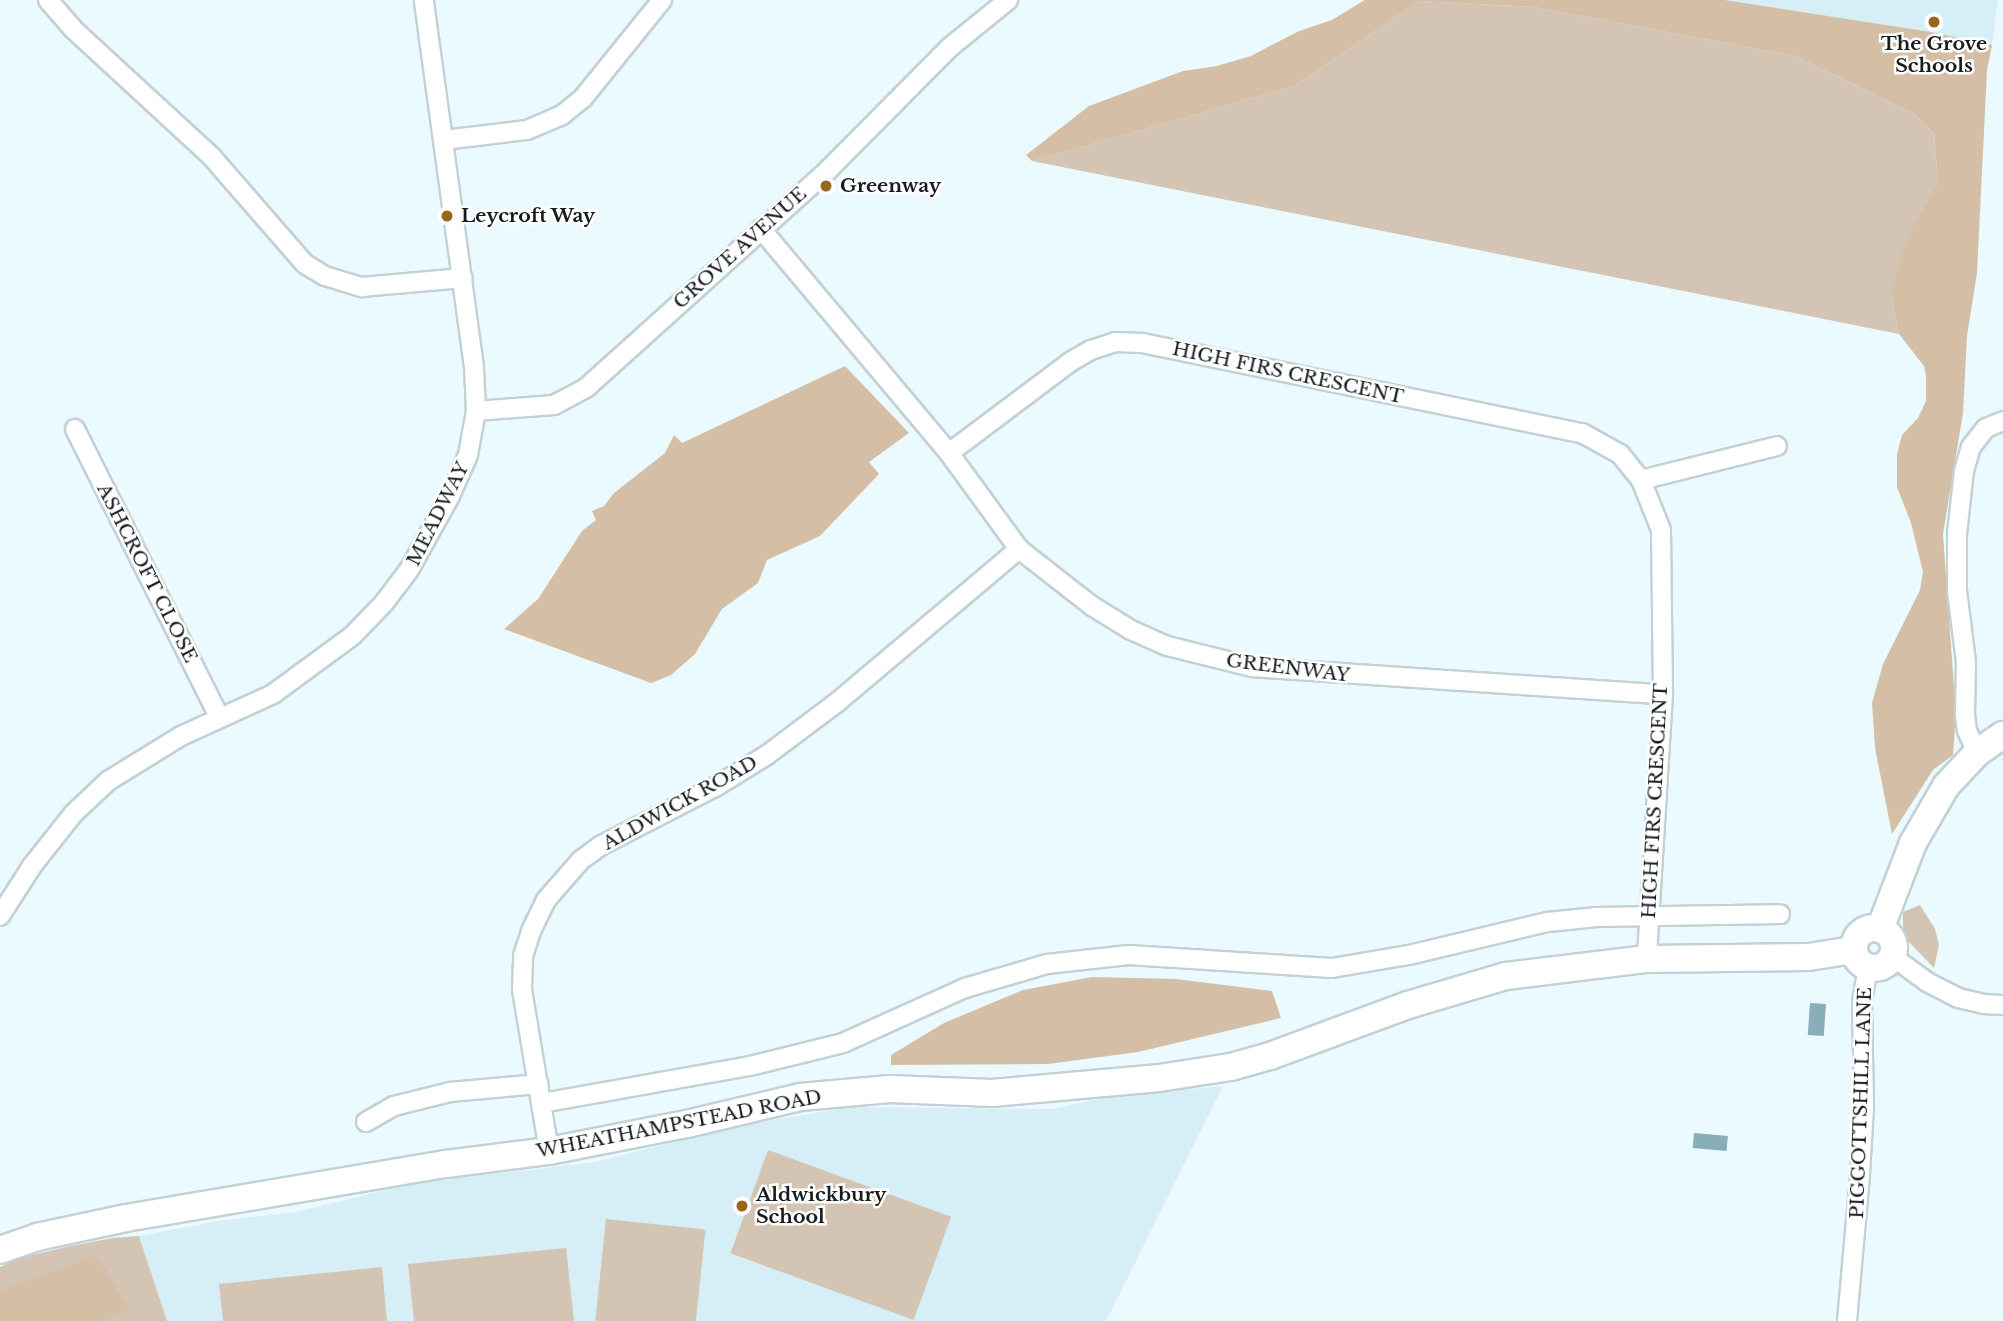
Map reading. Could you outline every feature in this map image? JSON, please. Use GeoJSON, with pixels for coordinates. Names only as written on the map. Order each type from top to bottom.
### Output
{"type":"FeatureCollection","features":[{"type":"Feature","properties":{"kind":"street"},"geometry":{"type":"LineString","coordinates":[[48,0],[73,29],[211,156],[305,264],[325,276],[362,287],[463,278]]}},
{"type":"Feature","properties":{"kind":"street","name":"MEADWAY"},"geometry":{"type":"LineString","coordinates":[[0,916],[32,866],[108,781],[146,755],[273,694],[320,663],[384,603],[427,542],[450,496],[468,455],[476,411],[474,368],[424,0]]}},
{"type":"Feature","properties":{"kind":"street"},"geometry":{"type":"LineString","coordinates":[[443,140],[527,130],[562,115],[583,98],[662,0]]}},
{"type":"Feature","properties":{"kind":"street","name":"GROVE AVENUE"},"geometry":{"type":"LineString","coordinates":[[476,411],[537,408],[571,398],[828,170],[950,47],[1008,0]]}},
{"type":"Feature","properties":{"kind":"street","name":"GREENWAY"},"geometry":{"type":"LineString","coordinates":[[761,229],[949,453],[1019,549],[1091,606],[1131,630],[1167,646],[1252,667],[1663,694]]}},
{"type":"Feature","properties":{"kind":"street","name":"HIGH FIRS CRESCENT"},"geometry":{"type":"LineString","coordinates":[[949,453],[1070,362],[1091,350],[1116,342],[1142,343],[1582,433],[1620,454],[1641,480],[1661,530],[1663,694],[1647,959]]}},
{"type":"Feature","properties":{"kind":"street"},"geometry":{"type":"LineString","coordinates":[[1977,753],[1967,732],[1965,714],[1965,662],[1957,591],[1957,534],[1964,471],[1971,447],[1986,428],[2003,421]]}},
{"type":"Feature","properties":{"kind":"street","name":"ASHCROFT CLOSE"},"geometry":{"type":"LineString","coordinates":[[75,429],[220,718]]}},
{"type":"Feature","properties":{"kind":"street"},"geometry":{"type":"LineString","coordinates":[[1641,480],[1777,446]]}},
{"type":"Feature","properties":{"kind":"street","name":"ALDWICK ROAD"},"geometry":{"type":"LineString","coordinates":[[549,1151],[522,989],[523,956],[531,930],[546,900],[564,878],[600,846],[715,788],[767,755],[835,704],[1019,549]]}},
{"type":"Feature","properties":{"kind":"street"},"geometry":{"type":"LineString","coordinates":[[1880,929],[1913,843],[1946,786],[1977,753],[2003,735]]}},
{"type":"Feature","properties":{"kind":"street"},"geometry":{"type":"LineString","coordinates":[[542,1103],[750,1066],[843,1044],[965,988],[1047,964],[1129,955],[1332,968],[1409,955],[1548,922],[1648,915],[1780,914]]}},
{"type":"Feature","properties":{"kind":"street"},"geometry":{"type":"LineString","coordinates":[[1880,929],[1893,940],[1893,957],[1882,967],[1861,959],[1861,933],[1880,929]]}},
{"type":"Feature","properties":{"kind":"street"},"geometry":{"type":"LineString","coordinates":[[1893,957],[1927,982],[1958,998],[2003,1005]]}},
{"type":"Feature","properties":{"kind":"street","name":"WHEATHAMPSTEAD ROAD"},"geometry":{"type":"LineString","coordinates":[[0,1250],[37,1237],[155,1213],[446,1164],[549,1151],[687,1124],[800,1097],[890,1089],[992,1093],[1159,1077],[1231,1067],[1270,1056],[1408,1005],[1506,976],[1574,965],[1647,959],[1861,959]]}},
{"type":"Feature","properties":{"kind":"street","name":"PIGGOTTSHILL LANE"},"geometry":{"type":"LineString","coordinates":[[1847,1321],[1864,1106],[1861,959]]}},
{"type":"Feature","properties":{"kind":"street"},"geometry":{"type":"LineString","coordinates":[[366,1122],[394,1106],[450,1092],[539,1084]]}},
{"type":"Feature","properties":{"kind":"shaded area"},"geometry":{"type":"Polygon","coordinates":[[[1365,0],[1725,0],[1931,32],[1992,45],[1987,70],[1977,273],[1967,336],[1963,413],[1943,534],[1956,715],[1953,755],[1933,770],[1892,834],[1875,748],[1872,703],[1883,664],[1920,590],[1923,572],[1911,523],[1897,487],[1897,454],[1902,435],[1918,418],[1926,401],[1926,376],[1924,366],[1899,334],[1890,292],[1909,234],[1938,183],[1934,134],[1913,113],[1795,56],[1534,7],[1419,1],[1294,86],[1032,161],[1026,155],[1089,106],[1183,71],[1217,66],[1251,56],[1299,31],[1332,20],[1365,0]]]}},
{"type":"Feature","properties":{"kind":"shaded area","name":"The Grove Schools"},"geometry":{"type":"Polygon","coordinates":[[[1725,0],[1998,0],[1992,45],[1931,32],[1725,0]]]}},
{"type":"Feature","properties":{"kind":"shaded area"},"geometry":{"type":"Polygon","coordinates":[[[1419,1],[1534,7],[1795,56],[1913,113],[1934,134],[1938,183],[1890,292],[1899,334],[1032,161],[1294,86],[1419,1]]]}},
{"type":"Feature","properties":{"kind":"shaded area"},"geometry":{"type":"Polygon","coordinates":[[[845,366],[909,433],[869,462],[879,474],[820,536],[767,560],[758,583],[722,609],[695,654],[671,675],[651,683],[504,629],[538,599],[582,531],[596,520],[592,511],[604,506],[614,493],[665,453],[674,435],[682,443],[845,366]]]}},
{"type":"Feature","properties":{"kind":"shaded area"},"geometry":{"type":"Polygon","coordinates":[[[1920,905],[1935,929],[1939,945],[1934,968],[1907,940],[1903,926],[1903,912],[1920,905]]]}},
{"type":"Feature","properties":{"kind":"shaded area"},"geometry":{"type":"Polygon","coordinates":[[[1092,977],[1176,979],[1272,991],[1281,1018],[1138,1052],[1048,1064],[891,1065],[891,1055],[944,1023],[1023,990],[1092,977]]]}},
{"type":"Feature","properties":{"kind":"shaded area"},"geometry":{"type":"Polygon","coordinates":[[[1810,1003],[1826,1004],[1824,1036],[1808,1035],[1810,1003]]]}},
{"type":"Feature","properties":{"kind":"shaded area","name":"Aldwickbury School"},"geometry":{"type":"Polygon","coordinates":[[[1223,1086],[1106,1321],[167,1321],[139,1236],[224,1220],[296,1212],[414,1183],[596,1162],[736,1126],[850,1107],[1053,1109],[1142,1090],[1168,1091],[1223,1086]]]}},
{"type":"Feature","properties":{"kind":"shaded area"},"geometry":{"type":"Polygon","coordinates":[[[1694,1133],[1728,1136],[1727,1151],[1693,1148],[1694,1133]]]}},
{"type":"Feature","properties":{"kind":"shaded area"},"geometry":{"type":"Polygon","coordinates":[[[768,1150],[951,1217],[914,1320],[730,1253],[768,1150]]]}},
{"type":"Feature","properties":{"kind":"shaded area"},"geometry":{"type":"Polygon","coordinates":[[[606,1219],[705,1229],[696,1321],[595,1320],[606,1219]]]}},
{"type":"Feature","properties":{"kind":"shaded area"},"geometry":{"type":"Polygon","coordinates":[[[139,1236],[167,1321],[0,1321],[0,1267],[20,1258],[66,1247],[139,1236]]]}},
{"type":"Feature","properties":{"kind":"shaded area"},"geometry":{"type":"Polygon","coordinates":[[[566,1248],[574,1321],[414,1321],[408,1264],[566,1248]]]}},
{"type":"Feature","properties":{"kind":"shaded area"},"geometry":{"type":"Polygon","coordinates":[[[97,1255],[129,1310],[104,1321],[0,1321],[0,1291],[97,1255]]]}},
{"type":"Feature","properties":{"kind":"shaded area"},"geometry":{"type":"Polygon","coordinates":[[[382,1267],[387,1321],[223,1321],[219,1284],[382,1267]]]}},
{"type":"Feature","properties":{"kind":"place","name":"The Grove Schools"},"geometry":{"type":"Point","coordinates":[1934,22]}},
{"type":"Feature","properties":{"kind":"place","name":"Greenway"},"geometry":{"type":"Point","coordinates":[826,186]}},
{"type":"Feature","properties":{"kind":"place","name":"Leycroft Way"},"geometry":{"type":"Point","coordinates":[447,216]}},
{"type":"Feature","properties":{"kind":"place","name":"Aldwickbury School"},"geometry":{"type":"Point","coordinates":[742,1206]}}]}
